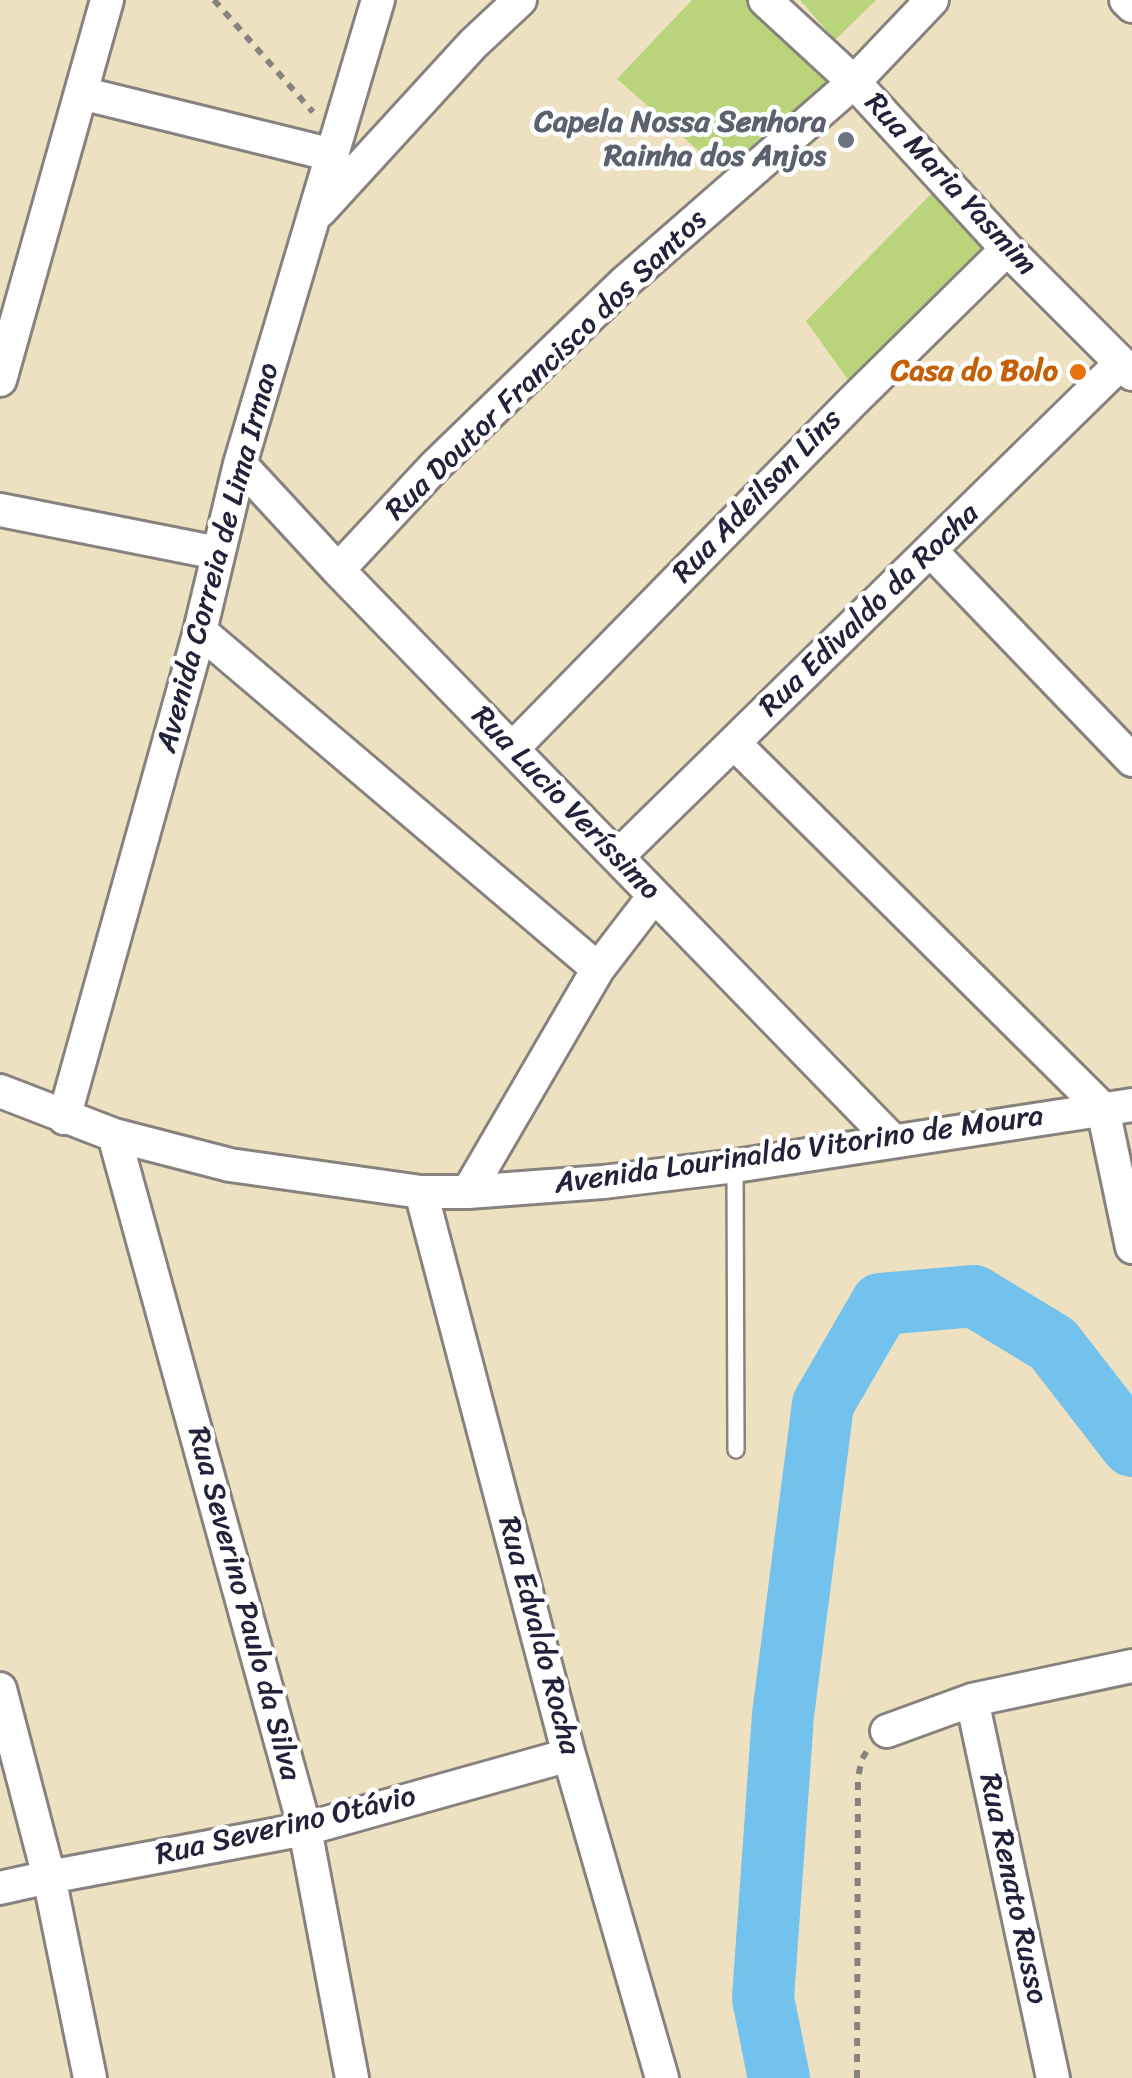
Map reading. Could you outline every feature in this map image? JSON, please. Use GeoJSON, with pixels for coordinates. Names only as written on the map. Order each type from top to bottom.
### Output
{"type":"FeatureCollection","features":[{"type":"Feature","properties":{"kind":"street"},"geometry":{"type":"LineString","coordinates":[[0,380],[107,0]]}},
{"type":"Feature","properties":{"kind":"street","name":"Avenida Correia de Lima Irmao"},"geometry":{"type":"LineString","coordinates":[[64,1118],[200,631],[240,464],[378,0]]}},
{"type":"Feature","properties":{"kind":"street"},"geometry":{"type":"LineString","coordinates":[[316,216],[473,44],[520,0]]}},
{"type":"Feature","properties":{"kind":"street","name":"Rua Maria Yasmim"},"geometry":{"type":"LineString","coordinates":[[765,0],[854,82],[1007,248],[1126,369]]}},
{"type":"Feature","properties":{"kind":"street","name":"Rua Doutor Francisco dos Santos"},"geometry":{"type":"LineString","coordinates":[[338,570],[435,466],[612,295],[854,82],[932,0]]}},
{"type":"Feature","properties":{"kind":"street"},"geometry":{"type":"LineString","coordinates":[[1126,0],[1132,6]]}},
{"type":"Feature","properties":{"kind":"street"},"geometry":{"type":"LineString","coordinates":[[81,92],[335,147]]}},
{"type":"Feature","properties":{"kind":"street","name":"Rua Adeilson Lins"},"geometry":{"type":"LineString","coordinates":[[512,749],[1007,248]]}},
{"type":"Feature","properties":{"kind":"street","name":"Rua Edivaldo da Rocha"},"geometry":{"type":"LineString","coordinates":[[617,857],[931,551],[1126,369]]}},
{"type":"Feature","properties":{"kind":"street","name":"Rua Lucio Veríssimo"},"geometry":{"type":"LineString","coordinates":[[240,464],[892,1141]]}},
{"type":"Feature","properties":{"kind":"street"},"geometry":{"type":"LineString","coordinates":[[0,510],[218,553]]}},
{"type":"Feature","properties":{"kind":"street"},"geometry":{"type":"LineString","coordinates":[[931,551],[1132,760]]}},
{"type":"Feature","properties":{"kind":"street"},"geometry":{"type":"LineString","coordinates":[[200,631],[598,969]]}},
{"type":"Feature","properties":{"kind":"street"},"geometry":{"type":"LineString","coordinates":[[734,744],[1118,1107],[1132,1247]]}},
{"type":"Feature","properties":{"kind":"street"},"geometry":{"type":"LineString","coordinates":[[468,1192],[598,969],[654,896]]}},
{"type":"Feature","properties":{"kind":"street","name":"Avenida Lourinaldo Vitorino de Moura"},"geometry":{"type":"LineString","coordinates":[[0,1091],[114,1136],[230,1165],[422,1192],[603,1182],[735,1166],[1118,1107]]}},
{"type":"Feature","properties":{"kind":"street","name":"Rua Severino Paulo da Silva"},"geometry":{"type":"LineString","coordinates":[[114,1136],[305,1828],[352,2078]]}},
{"type":"Feature","properties":{"kind":"street","name":"Rua Edvaldo Rocha"},"geometry":{"type":"LineString","coordinates":[[422,1192],[569,1755],[662,2078]]}},
{"type":"Feature","properties":{"kind":"street"},"geometry":{"type":"LineString","coordinates":[[887,1731],[972,1700],[1132,1666]]}},
{"type":"Feature","properties":{"kind":"street"},"geometry":{"type":"LineString","coordinates":[[0,1689],[49,1877],[90,2078]]}},
{"type":"Feature","properties":{"kind":"street","name":"Rua Renato Russo"},"geometry":{"type":"LineString","coordinates":[[972,1700],[1053,2078]]}},
{"type":"Feature","properties":{"kind":"street","name":"Rua Severino Otávio"},"geometry":{"type":"LineString","coordinates":[[0,1888],[305,1828],[569,1755]]}},
{"type":"Feature","properties":{"kind":"lane"},"geometry":{"type":"LineString","coordinates":[[735,1166],[736,1450]]}},
{"type":"Feature","properties":{"kind":"path"},"geometry":{"type":"LineString","coordinates":[[214,0],[335,147]]}},
{"type":"Feature","properties":{"kind":"path"},"geometry":{"type":"LineString","coordinates":[[857,2078],[858,1777],[862,1759],[887,1731]]}},
{"type":"Feature","properties":{"kind":"green space"},"geometry":{"type":"Polygon","coordinates":[[[692,0],[746,0],[832,82],[723,172],[617,79],[692,0]]]}},
{"type":"Feature","properties":{"kind":"green space"},"geometry":{"type":"Polygon","coordinates":[[[800,0],[876,0],[835,40],[800,0]]]}},
{"type":"Feature","properties":{"kind":"green space"},"geometry":{"type":"Polygon","coordinates":[[[936,189],[991,249],[854,388],[806,321],[936,189]]]}},
{"type":"Feature","properties":{"kind":"waterway"},"geometry":{"type":"LineString","coordinates":[[779,2078],[763,1998],[783,1715],[823,1404],[881,1304],[974,1296],[1053,1344],[1132,1446]]}},
{"type":"Feature","properties":{"kind":"place","name":"Capela Nossa Senhora Rainha dos Anjos"},"geometry":{"type":"Point","coordinates":[846,140]}},
{"type":"Feature","properties":{"kind":"place","name":"Casa do Bolo"},"geometry":{"type":"Point","coordinates":[1078,372]}}]}
